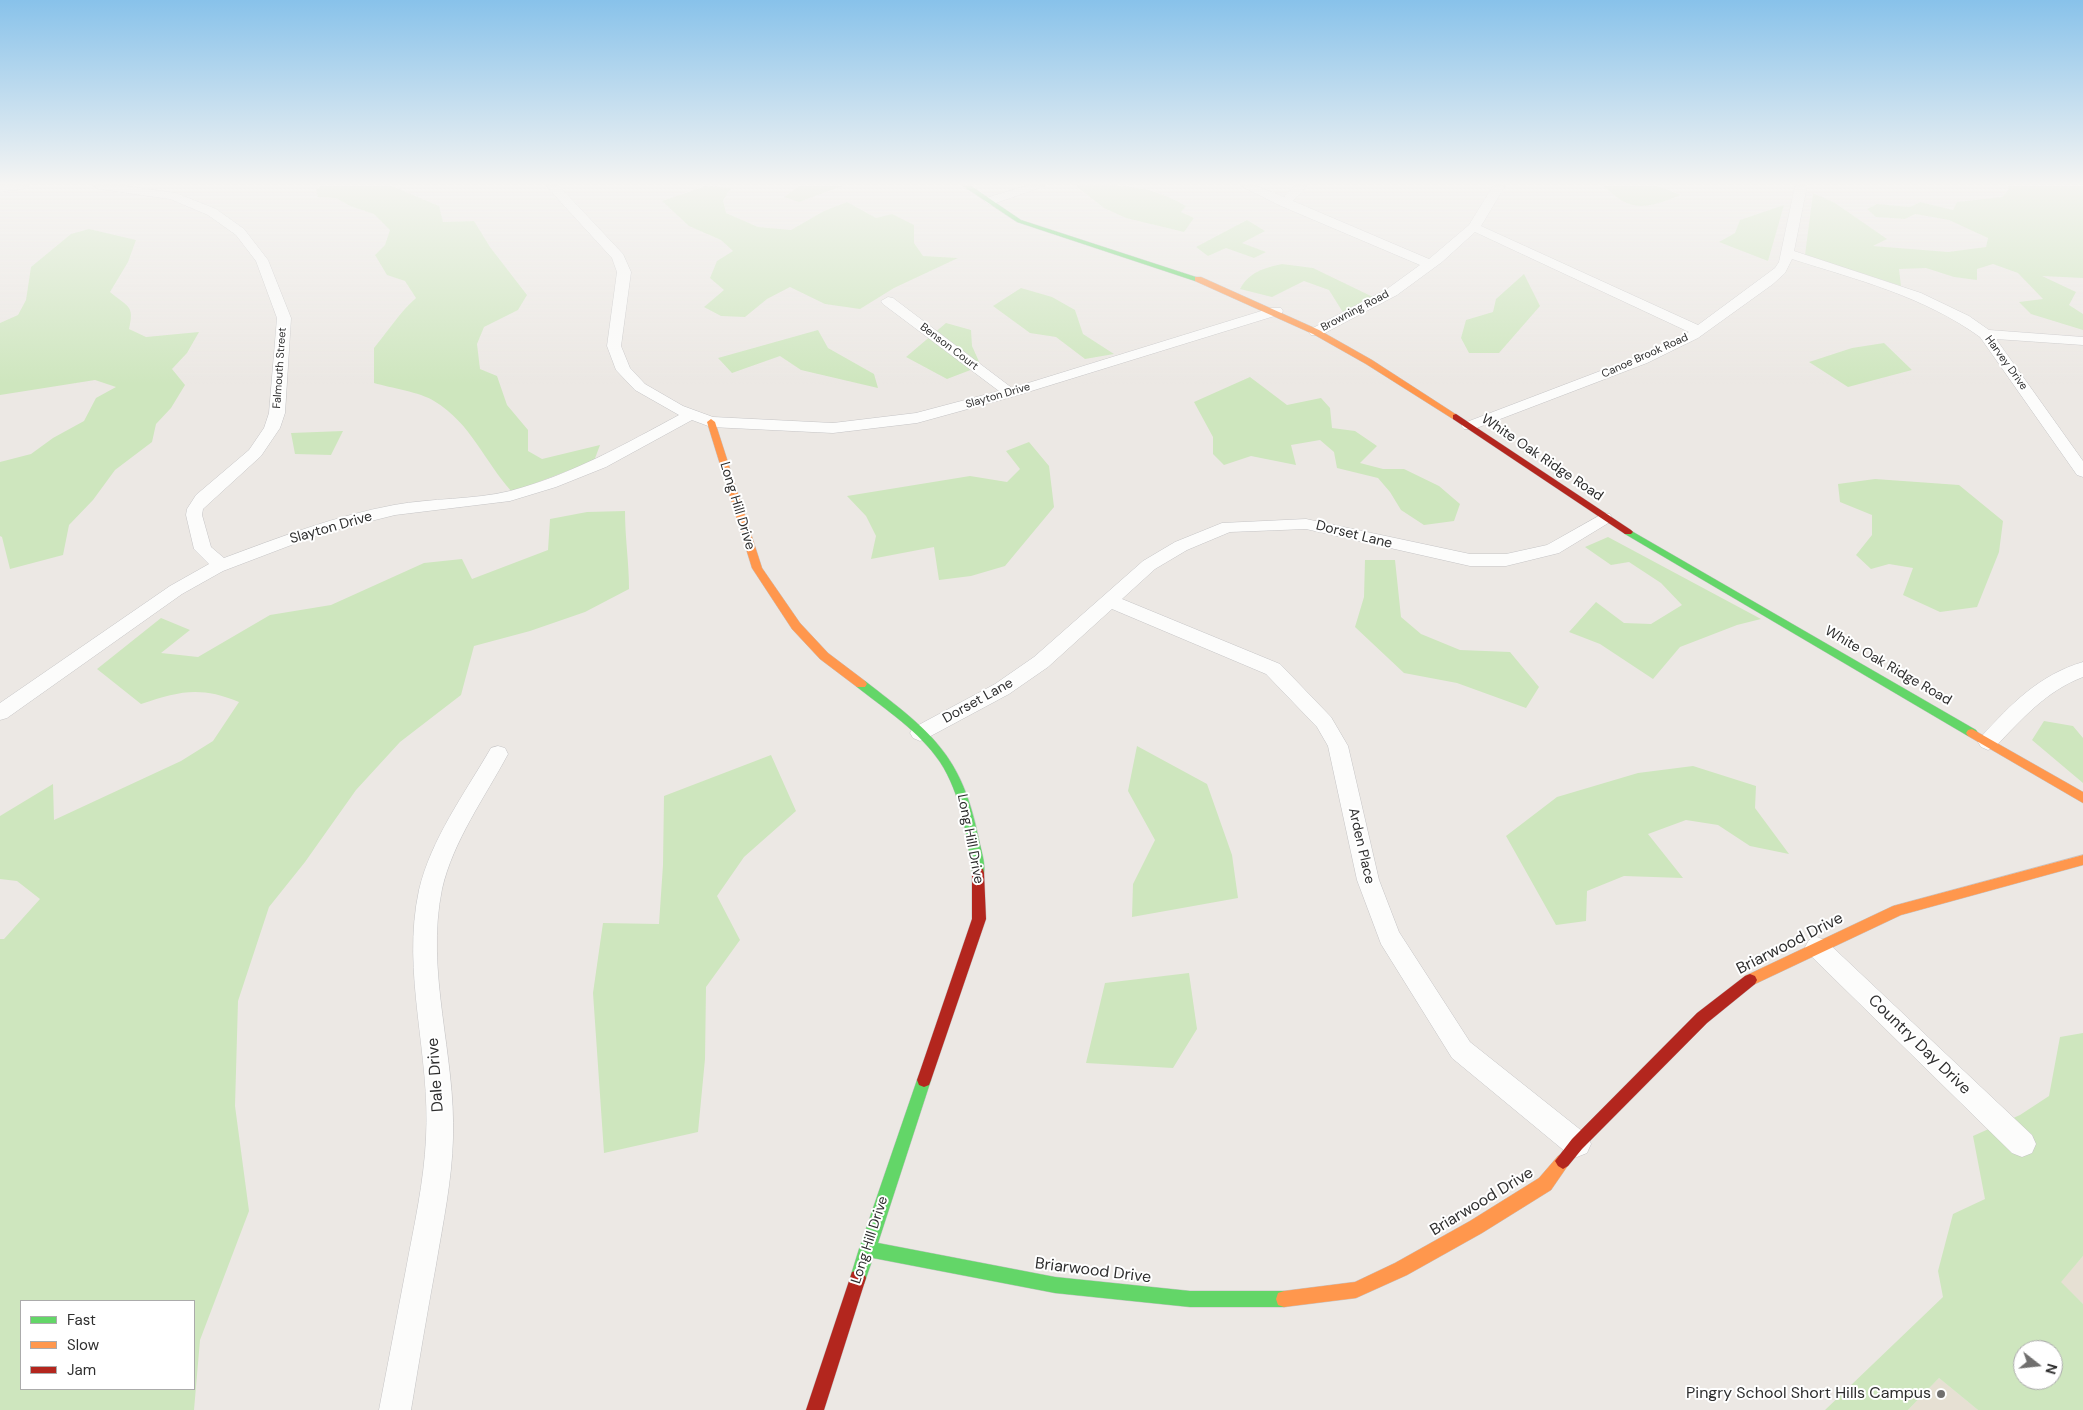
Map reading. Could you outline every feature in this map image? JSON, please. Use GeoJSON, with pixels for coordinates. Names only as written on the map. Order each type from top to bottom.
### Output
{"type":"FeatureCollection","features":[{"type":"Feature","properties":{"kind":"street","name":"Falmouth Street"},"geometry":{"type":"LineString","coordinates":[[221,566],[203,549],[194,515],[195,509],[202,498],[255,453],[272,428],[277,413],[284,318],[262,260],[256,252]]}},
{"type":"Feature","properties":{"kind":"street"},"geometry":{"type":"LineString","coordinates":[[613,252],[618,257],[624,272],[614,346],[623,370],[640,387],[678,409],[711,422]]}},
{"type":"Feature","properties":{"kind":"street","name":"White Oak Ridge Road"},"geometry":{"type":"LineString","coordinates":[[1111,252],[1210,283],[1276,311],[1316,332],[1369,362],[1470,426],[1604,518],[2083,798]]}},
{"type":"Feature","properties":{"kind":"street"},"geometry":{"type":"LineString","coordinates":[[1400,252],[1429,264]]}},
{"type":"Feature","properties":{"kind":"street","name":"Browning Road"},"geometry":{"type":"LineString","coordinates":[[1316,332],[1373,304],[1444,252]]}},
{"type":"Feature","properties":{"kind":"street"},"geometry":{"type":"LineString","coordinates":[[1528,252],[1699,331]]}},
{"type":"Feature","properties":{"kind":"street","name":"Canoe Brook Road"},"geometry":{"type":"LineString","coordinates":[[1470,426],[1670,348],[1699,331],[1768,281],[1785,262],[1786,253]]}},
{"type":"Feature","properties":{"kind":"street","name":"Harvey Drive"},"geometry":{"type":"LineString","coordinates":[[1786,253],[1946,308],[1966,318],[1985,334],[2083,472]]}},
{"type":"Feature","properties":{"kind":"street","name":"Benson Court"},"geometry":{"type":"LineString","coordinates":[[888,301],[1010,393]]}},
{"type":"Feature","properties":{"kind":"street","name":"Slayton Drive"},"geometry":{"type":"LineString","coordinates":[[711,422],[833,428],[917,418],[1010,393],[1276,311]]}},
{"type":"Feature","properties":{"kind":"street"},"geometry":{"type":"LineString","coordinates":[[1985,334],[2083,341]]}},
{"type":"Feature","properties":{"kind":"street","name":"Slayton Drive"},"geometry":{"type":"LineString","coordinates":[[0,713],[86,655],[176,590],[221,566],[308,532],[356,518],[395,510],[510,496],[550,484],[600,464],[692,414]]}},
{"type":"Feature","properties":{"kind":"street","name":"Long Hill Drive"},"geometry":{"type":"LineString","coordinates":[[711,422],[757,568],[796,626],[824,656],[912,724],[944,760],[960,787],[976,856],[980,888],[979,919],[866,1249],[815,1410]]}},
{"type":"Feature","properties":{"kind":"street","name":"Dorset Lane"},"geometry":{"type":"LineString","coordinates":[[920,733],[1002,689],[1042,662],[1149,565],[1181,546],[1228,527],[1306,524],[1470,560],[1506,560],[1552,549],[1604,518]]}},
{"type":"Feature","properties":{"kind":"street","name":"Arden Place"},"geometry":{"type":"LineString","coordinates":[[1110,601],[1273,669],[1324,722],[1338,746],[1368,880],[1389,937],[1461,1050],[1577,1144]]}},
{"type":"Feature","properties":{"kind":"street"},"geometry":{"type":"LineString","coordinates":[[1988,742],[2036,691],[2061,676],[2083,669]]}},
{"type":"Feature","properties":{"kind":"street","name":"Dale Drive"},"geometry":{"type":"LineString","coordinates":[[395,1410],[433,1198],[440,1137],[437,1066],[425,965],[426,921],[432,887],[449,843],[498,754]]}},
{"type":"Feature","properties":{"kind":"street","name":"Briarwood Drive"},"geometry":{"type":"LineString","coordinates":[[866,1249],[1055,1285],[1190,1299],[1294,1299],[1356,1290],[1401,1269],[1476,1227],[1545,1184],[1577,1144],[1702,1018],[1751,979],[1898,910],[2083,860]]}},
{"type":"Feature","properties":{"kind":"street","name":"Country Day Drive"},"geometry":{"type":"LineString","coordinates":[[1817,947],[2022,1144]]}},
{"type":"Feature","properties":{"kind":"shaded area"},"geometry":{"type":"Polygon","coordinates":[[[2083,1256],[2083,1304],[2060,1282],[2083,1256]]]}},
{"type":"Feature","properties":{"kind":"shaded area","name":"Pingry School Short Hills Campus"},"geometry":{"type":"Polygon","coordinates":[[[1939,1378],[1978,1410],[1908,1410],[1939,1378]]]}},
{"type":"Feature","properties":{"kind":"green space"},"geometry":{"type":"Polygon","coordinates":[[[49,252],[132,252],[128,262],[110,292],[130,310],[131,321],[129,329],[146,337],[199,332],[187,353],[172,369],[185,385],[171,408],[156,424],[152,442],[115,470],[93,500],[69,525],[63,555],[10,569],[2,537],[0,536],[0,462],[31,454],[53,438],[84,421],[96,398],[116,387],[95,380],[0,395],[0,323],[18,315],[26,300],[31,267],[49,252]]]}},
{"type":"Feature","properties":{"kind":"green space"},"geometry":{"type":"Polygon","coordinates":[[[378,252],[494,252],[527,295],[518,310],[484,327],[477,344],[480,369],[497,376],[507,405],[528,430],[528,451],[542,459],[600,445],[594,461],[512,492],[468,431],[447,410],[421,395],[374,383],[374,348],[399,315],[416,298],[405,281],[387,275],[375,255],[378,252]]]}},
{"type":"Feature","properties":{"kind":"green space"},"geometry":{"type":"Polygon","coordinates":[[[732,252],[920,252],[923,256],[958,258],[894,288],[860,309],[825,304],[790,287],[767,299],[745,317],[721,316],[704,307],[724,290],[710,278],[717,261],[732,252]]]}},
{"type":"Feature","properties":{"kind":"green space"},"geometry":{"type":"Polygon","coordinates":[[[1202,252],[1217,252],[1208,256],[1202,252]]]}},
{"type":"Feature","properties":{"kind":"green space"},"geometry":{"type":"Polygon","coordinates":[[[1237,252],[1266,252],[1254,258],[1237,252]]]}},
{"type":"Feature","properties":{"kind":"green space"},"geometry":{"type":"Polygon","coordinates":[[[1744,252],[1771,252],[1768,261],[1744,252]]]}},
{"type":"Feature","properties":{"kind":"green space"},"geometry":{"type":"Polygon","coordinates":[[[1805,252],[2083,252],[2083,278],[2042,276],[2076,292],[2069,305],[2083,314],[2083,330],[2031,314],[2019,302],[2043,299],[2018,273],[1993,264],[1977,269],[1977,280],[1954,277],[1926,268],[1899,269],[1901,286],[1805,255],[1805,252]]]}},
{"type":"Feature","properties":{"kind":"green space"},"geometry":{"type":"Polygon","coordinates":[[[1282,264],[1313,268],[1373,297],[1344,314],[1329,290],[1304,281],[1272,297],[1240,289],[1252,275],[1263,269],[1282,264]]]}},
{"type":"Feature","properties":{"kind":"green space"},"geometry":{"type":"Polygon","coordinates":[[[1524,274],[1540,306],[1499,353],[1469,353],[1461,338],[1466,320],[1493,312],[1496,299],[1524,274]]]}},
{"type":"Feature","properties":{"kind":"green space"},"geometry":{"type":"Polygon","coordinates":[[[1021,288],[1052,297],[1075,310],[1083,334],[1114,354],[1085,359],[1056,337],[1030,333],[993,306],[1021,288]]]}},
{"type":"Feature","properties":{"kind":"green space"},"geometry":{"type":"Polygon","coordinates":[[[946,323],[971,330],[972,346],[981,366],[947,379],[906,357],[946,323]]]}},
{"type":"Feature","properties":{"kind":"green space"},"geometry":{"type":"Polygon","coordinates":[[[818,330],[828,348],[874,374],[878,388],[801,370],[780,356],[732,373],[718,358],[818,330]]]}},
{"type":"Feature","properties":{"kind":"green space"},"geometry":{"type":"Polygon","coordinates":[[[1884,343],[1912,370],[1848,387],[1809,362],[1852,348],[1884,343]]]}},
{"type":"Feature","properties":{"kind":"green space"},"geometry":{"type":"Polygon","coordinates":[[[1250,377],[1287,405],[1321,398],[1330,408],[1332,428],[1355,431],[1377,446],[1360,463],[1383,469],[1404,469],[1439,486],[1460,504],[1454,521],[1424,525],[1401,510],[1390,492],[1378,478],[1337,468],[1334,452],[1320,440],[1291,445],[1296,465],[1251,456],[1224,465],[1213,454],[1213,437],[1194,402],[1250,377]]]}},
{"type":"Feature","properties":{"kind":"green space"},"geometry":{"type":"Polygon","coordinates":[[[343,431],[331,455],[295,454],[291,433],[343,431]]]}},
{"type":"Feature","properties":{"kind":"green space"},"geometry":{"type":"Polygon","coordinates":[[[1029,442],[1049,466],[1054,507],[1005,566],[971,576],[939,580],[934,547],[871,559],[876,536],[866,516],[847,496],[970,476],[1007,482],[1020,469],[1006,451],[1029,442]]]}},
{"type":"Feature","properties":{"kind":"green space"},"geometry":{"type":"Polygon","coordinates":[[[1875,479],[1959,485],[2003,521],[1999,552],[1977,607],[1940,612],[1903,595],[1913,568],[1889,564],[1871,569],[1856,555],[1872,535],[1872,515],[1840,502],[1838,484],[1875,479]]]}},
{"type":"Feature","properties":{"kind":"green space"},"geometry":{"type":"Polygon","coordinates":[[[625,511],[629,589],[585,612],[530,631],[474,646],[461,695],[400,742],[356,790],[305,862],[269,907],[238,1001],[235,1106],[249,1211],[200,1340],[194,1410],[0,1410],[0,939],[4,939],[40,899],[17,881],[0,879],[0,816],[53,784],[54,820],[181,761],[213,741],[239,702],[213,694],[190,692],[179,693],[141,704],[97,669],[161,618],[190,630],[161,653],[198,657],[270,615],[331,605],[424,563],[462,559],[472,579],[548,550],[550,519],[587,512],[625,511]]]}},
{"type":"Feature","properties":{"kind":"green space"},"geometry":{"type":"Polygon","coordinates":[[[1608,537],[1761,619],[1737,625],[1680,647],[1653,679],[1600,644],[1569,632],[1596,602],[1624,623],[1651,624],[1682,605],[1661,583],[1629,562],[1611,565],[1585,547],[1608,537]]]}},
{"type":"Feature","properties":{"kind":"green space"},"geometry":{"type":"Polygon","coordinates":[[[1365,560],[1395,560],[1401,617],[1421,634],[1460,650],[1510,652],[1539,687],[1526,708],[1457,683],[1404,673],[1355,627],[1364,597],[1365,560]]]}},
{"type":"Feature","properties":{"kind":"green space"},"geometry":{"type":"Polygon","coordinates":[[[2044,721],[2073,726],[2083,738],[2083,783],[2032,740],[2044,721]]]}},
{"type":"Feature","properties":{"kind":"green space"},"geometry":{"type":"Polygon","coordinates":[[[1137,746],[1207,784],[1232,855],[1238,898],[1132,917],[1133,884],[1155,840],[1128,791],[1137,746]]]}},
{"type":"Feature","properties":{"kind":"green space"},"geometry":{"type":"Polygon","coordinates":[[[771,755],[796,811],[744,857],[717,896],[740,940],[706,987],[705,1059],[698,1132],[604,1153],[593,993],[603,923],[659,924],[663,865],[664,796],[771,755]]]}},
{"type":"Feature","properties":{"kind":"green space"},"geometry":{"type":"Polygon","coordinates":[[[1693,766],[1756,786],[1755,808],[1789,854],[1750,846],[1718,825],[1686,820],[1648,834],[1683,878],[1624,876],[1587,891],[1586,921],[1556,925],[1506,836],[1557,797],[1638,773],[1693,766]]]}},
{"type":"Feature","properties":{"kind":"green space"},"geometry":{"type":"Polygon","coordinates":[[[1189,973],[1197,1029],[1173,1068],[1086,1063],[1105,983],[1189,973]]]}},
{"type":"Feature","properties":{"kind":"green space"},"geometry":{"type":"Polygon","coordinates":[[[2083,1033],[2083,1256],[2061,1282],[2083,1304],[2083,1410],[1978,1410],[1939,1378],[1908,1410],[1825,1410],[1943,1297],[1938,1271],[1953,1214],[1985,1199],[1973,1136],[2020,1115],[2049,1096],[2060,1037],[2083,1033]]]}},
{"type":"Feature","properties":{"kind":"traffic: fast"},"geometry":{"type":"LineString","coordinates":[[1114,252],[1198,279]]}},
{"type":"Feature","properties":{"kind":"traffic: fast"},"geometry":{"type":"LineString","coordinates":[[1628,532],[1972,733]]}},
{"type":"Feature","properties":{"kind":"traffic: fast"},"geometry":{"type":"LineString","coordinates":[[861,684],[926,737],[944,759],[957,784],[967,814],[978,873]]}},
{"type":"Feature","properties":{"kind":"traffic: fast"},"geometry":{"type":"LineString","coordinates":[[858,1278],[924,1080]]}},
{"type":"Feature","properties":{"kind":"traffic: fast"},"geometry":{"type":"LineString","coordinates":[[867,1249],[1055,1285],[1190,1299],[1284,1299]]}},
{"type":"Feature","properties":{"kind":"traffic: slow"},"geometry":{"type":"LineString","coordinates":[[1198,279],[1316,332],[1369,362],[1456,417]]}},
{"type":"Feature","properties":{"kind":"traffic: slow"},"geometry":{"type":"LineString","coordinates":[[711,422],[757,568],[796,626],[824,656],[861,684]]}},
{"type":"Feature","properties":{"kind":"traffic: slow"},"geometry":{"type":"LineString","coordinates":[[1972,733],[2083,798]]}},
{"type":"Feature","properties":{"kind":"traffic: slow"},"geometry":{"type":"LineString","coordinates":[[1750,980],[1898,910],[2083,860]]}},
{"type":"Feature","properties":{"kind":"traffic: slow"},"geometry":{"type":"LineString","coordinates":[[1284,1299],[1356,1290],[1401,1269],[1476,1227],[1545,1184],[1563,1161]]}},
{"type":"Feature","properties":{"kind":"traffic: jam"},"geometry":{"type":"LineString","coordinates":[[1456,417],[1628,532]]}},
{"type":"Feature","properties":{"kind":"traffic: jam"},"geometry":{"type":"LineString","coordinates":[[924,1080],[979,919],[978,873]]}},
{"type":"Feature","properties":{"kind":"traffic: jam"},"geometry":{"type":"LineString","coordinates":[[1563,1161],[1577,1144],[1702,1018],[1750,980]]}},
{"type":"Feature","properties":{"kind":"traffic: jam"},"geometry":{"type":"LineString","coordinates":[[815,1410],[858,1278]]}},
{"type":"Feature","properties":{"kind":"place","name":"Pingry School Short Hills Campus"},"geometry":{"type":"Point","coordinates":[1941,1394]}}]}
